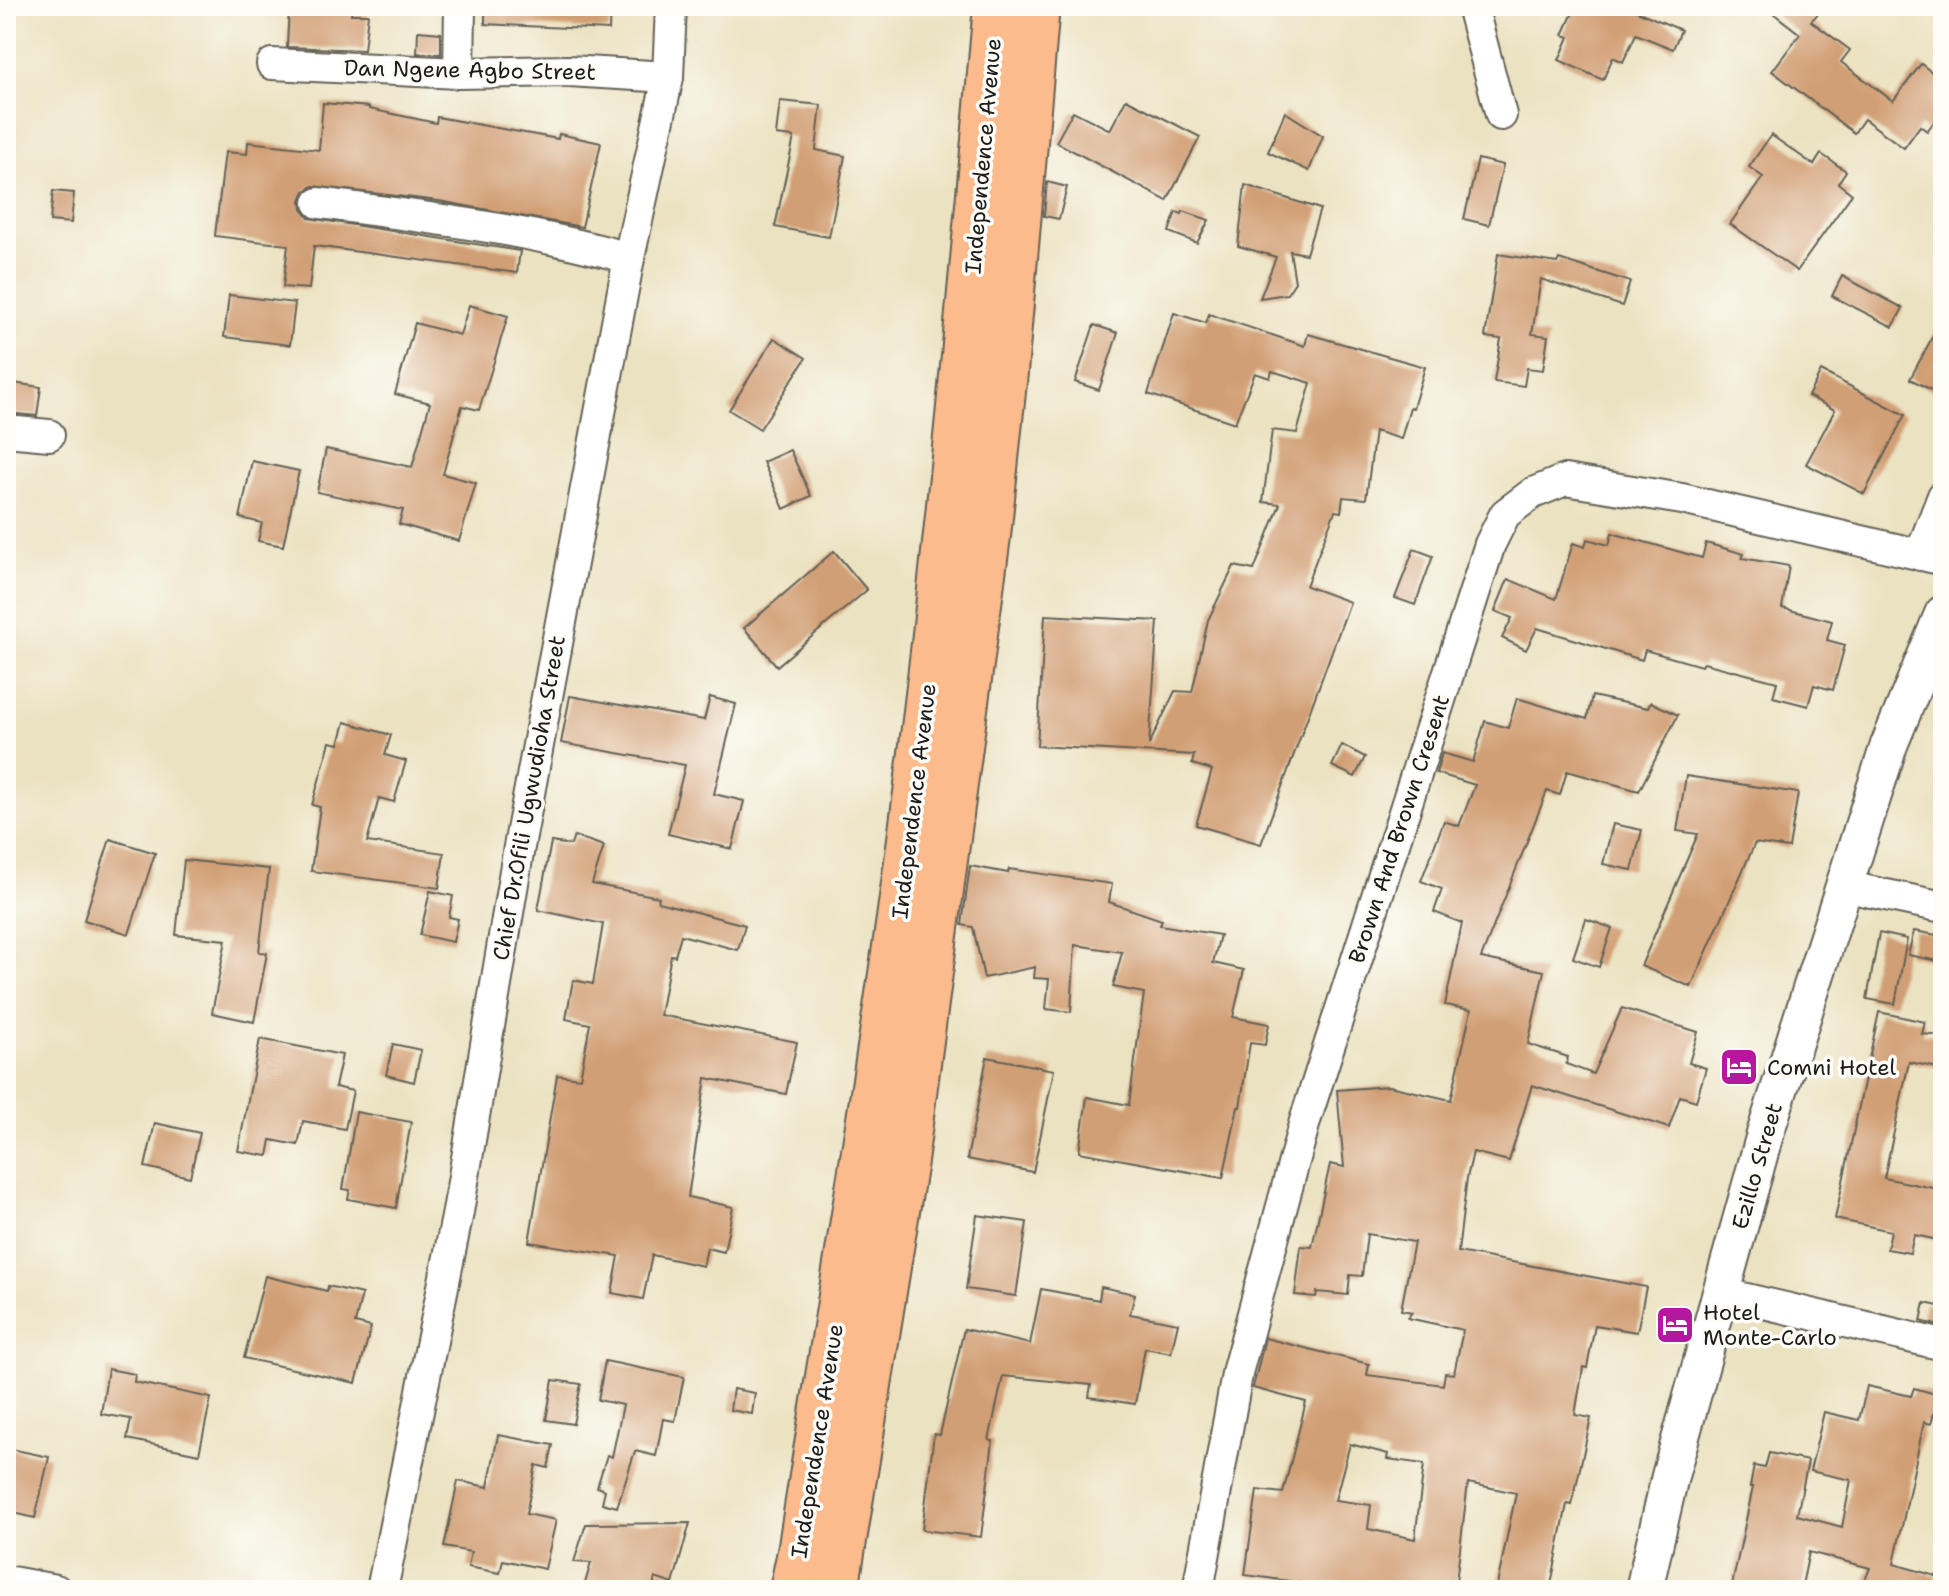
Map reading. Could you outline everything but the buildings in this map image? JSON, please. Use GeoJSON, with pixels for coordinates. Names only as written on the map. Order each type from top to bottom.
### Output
{"type":"FeatureCollection","features":[{"type":"Feature","properties":{"kind":"main road","name":"Independence Avenue"},"geometry":{"type":"LineString","coordinates":[[792,1590],[874,1090],[909,849],[965,356],[996,6]]}},
{"type":"Feature","properties":{"kind":"main road","name":"Independence Avenue"},"geometry":{"type":"LineString","coordinates":[[836,1590],[905,1161],[984,568],[1005,372],[1037,6]]}},
{"type":"Feature","properties":{"kind":"street"},"geometry":{"type":"LineString","coordinates":[[459,73],[460,6]]}},
{"type":"Feature","properties":{"kind":"street","name":"Chief Dr.Ofili Ugwudioha Street"},"geometry":{"type":"LineString","coordinates":[[382,1590],[458,1212],[519,847],[629,258],[668,77],[671,6]]}},
{"type":"Feature","properties":{"kind":"street"},"geometry":{"type":"LineString","coordinates":[[1472,6],[1501,115]]}},
{"type":"Feature","properties":{"kind":"street","name":"Dan Ngene Agbo Street"},"geometry":{"type":"LineString","coordinates":[[272,64],[459,73],[569,71],[668,77]]}},
{"type":"Feature","properties":{"kind":"street"},"geometry":{"type":"LineString","coordinates":[[319,203],[479,224],[629,258]]}},
{"type":"Feature","properties":{"kind":"street"},"geometry":{"type":"LineString","coordinates":[[6,431],[49,435]]}},
{"type":"Feature","properties":{"kind":"street","name":"Brown And Brown Cresent"},"geometry":{"type":"LineString","coordinates":[[1198,1590],[1238,1369],[1305,1121],[1490,544],[1505,514],[1533,493],[1565,480],[1682,499],[1932,557]]}},
{"type":"Feature","properties":{"kind":"street"},"geometry":{"type":"LineString","coordinates":[[1932,557],[1943,496]]}},
{"type":"Feature","properties":{"kind":"street","name":"Ezillo Street"},"geometry":{"type":"LineString","coordinates":[[1644,1590],[1670,1476],[1765,1134],[1889,745],[1943,614]]}},
{"type":"Feature","properties":{"kind":"street"},"geometry":{"type":"LineString","coordinates":[[1843,886],[1943,907]]}},
{"type":"Feature","properties":{"kind":"street"},"geometry":{"type":"LineString","coordinates":[[1721,1293],[1943,1345]]}},
{"type":"Feature","properties":{"kind":"street"},"geometry":{"type":"LineString","coordinates":[[6,1581],[56,1590]]}},
{"type":"Feature","properties":{"kind":"place","name":"Comni Hotel"},"geometry":{"type":"Point","coordinates":[1739,1067]}},
{"type":"Feature","properties":{"kind":"place","name":"Hotel Monte-Carlo"},"geometry":{"type":"Point","coordinates":[1675,1325]}}]}
